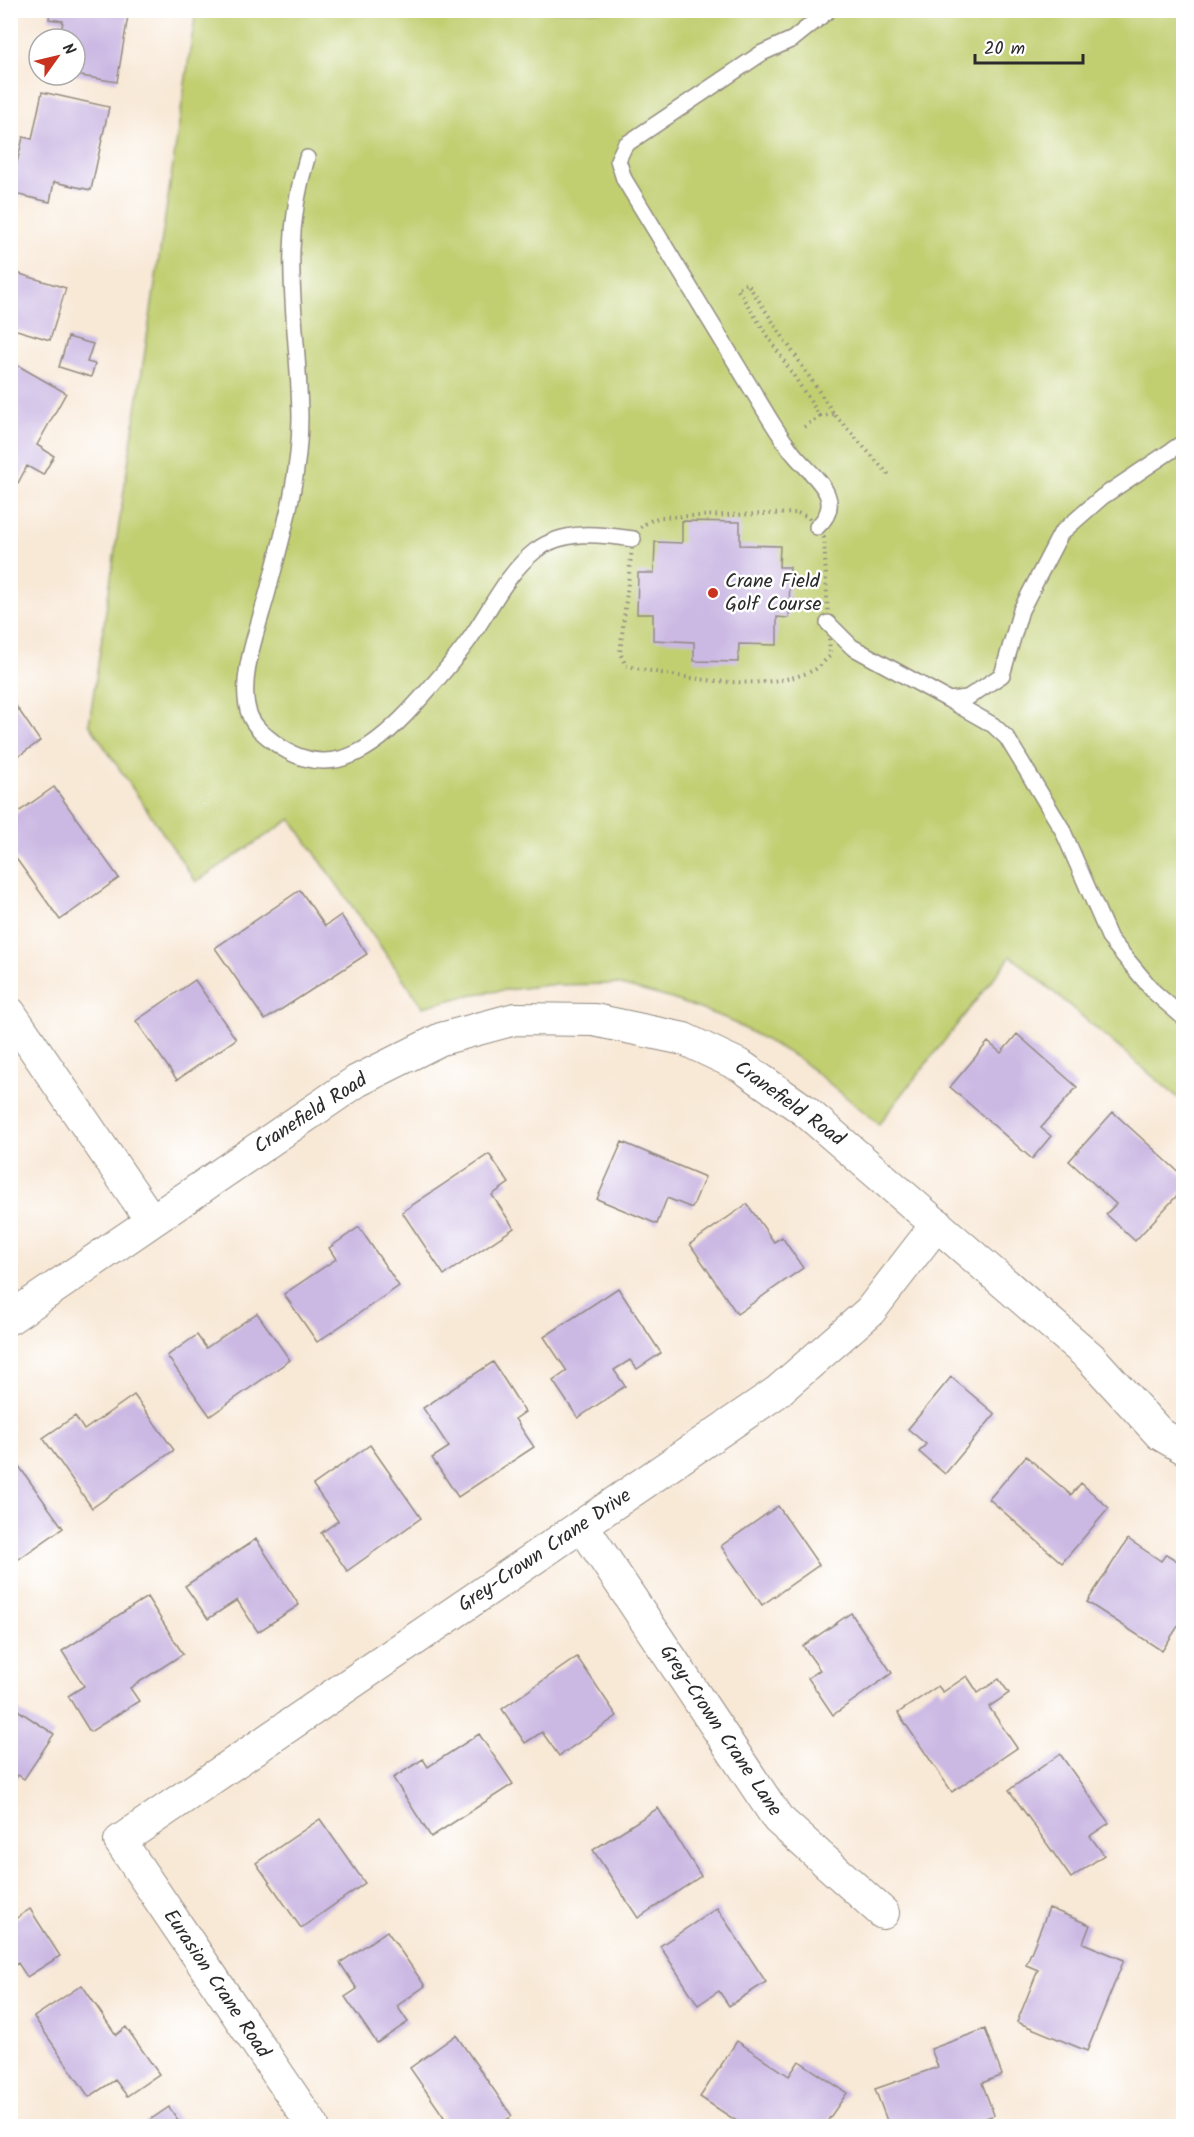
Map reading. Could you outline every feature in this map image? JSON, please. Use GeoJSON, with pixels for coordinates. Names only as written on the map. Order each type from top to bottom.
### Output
{"type":"FeatureCollection","features":[{"type":"Feature","properties":{"kind":"street"},"geometry":{"type":"LineString","coordinates":[[10,1013],[151,1220]]}},
{"type":"Feature","properties":{"kind":"street","name":"Cranefield Road"},"geometry":{"type":"LineString","coordinates":[[10,1318],[357,1081],[441,1039],[515,1019],[594,1020],[684,1039],[741,1066],[804,1110],[1090,1357],[1160,1434],[1184,1448]]}},
{"type":"Feature","properties":{"kind":"street","name":"Grey-Crown Crane Drive"},"geometry":{"type":"LineString","coordinates":[[120,1841],[777,1392],[870,1311],[937,1224]]}},
{"type":"Feature","properties":{"kind":"street","name":"Grey-Crown Crane Lane"},"geometry":{"type":"LineString","coordinates":[[582,1525],[778,1819],[884,1914]]}},
{"type":"Feature","properties":{"kind":"street","name":"Eurasion Crane Road"},"geometry":{"type":"LineString","coordinates":[[120,1841],[313,2127]]}},
{"type":"Feature","properties":{"kind":"lane"},"geometry":{"type":"LineString","coordinates":[[817,527],[825,520],[829,510],[830,501],[824,485],[784,440],[624,179],[618,160],[625,145],[762,53],[793,39],[829,10]]}},
{"type":"Feature","properties":{"kind":"lane"},"geometry":{"type":"LineString","coordinates":[[307,158],[295,204],[291,240],[299,447],[287,518],[244,687],[250,718],[260,732],[281,747],[321,761],[344,758],[362,751],[391,731],[441,675],[470,638],[513,574],[536,551],[569,536],[594,534],[633,539]]}},
{"type":"Feature","properties":{"kind":"lane"},"geometry":{"type":"LineString","coordinates":[[949,700],[967,698],[1002,675],[1021,610],[1054,544],[1072,522],[1102,497],[1184,442]]}},
{"type":"Feature","properties":{"kind":"lane"},"geometry":{"type":"LineString","coordinates":[[828,623],[852,647],[993,725],[1007,738],[1062,829],[1110,939],[1154,992],[1184,1018]]}},
{"type":"Feature","properties":{"kind":"path"},"geometry":{"type":"LineString","coordinates":[[820,416],[736,289],[747,283],[834,414],[889,475]]}},
{"type":"Feature","properties":{"kind":"path"},"geometry":{"type":"LineString","coordinates":[[784,440],[820,416],[834,414]]}},
{"type":"Feature","properties":{"kind":"path"},"geometry":{"type":"LineString","coordinates":[[798,513],[808,517],[817,527],[824,538],[830,656],[815,670],[791,678],[754,681],[680,677],[626,666],[620,653],[633,539],[639,528],[650,520],[661,517],[798,513]]}},
{"type":"Feature","properties":{"kind":"green space","name":"Crane Field Golf Course"},"geometry":{"type":"Polygon","coordinates":[[[196,11],[1183,11],[1183,1102],[1011,956],[879,1124],[798,1058],[725,1018],[669,998],[617,984],[548,985],[474,994],[423,1007],[291,819],[196,882],[89,724],[196,11]]]}},
{"type":"Feature","properties":{"kind":"building"},"geometry":{"type":"Polygon","coordinates":[[[50,10],[126,10],[126,16],[128,16],[117,82],[87,77],[87,27],[62,27],[63,21],[49,19],[50,10]]]}},
{"type":"Feature","properties":{"kind":"building"},"geometry":{"type":"Polygon","coordinates":[[[42,92],[109,107],[91,190],[54,182],[50,202],[10,193],[23,137],[32,139],[42,92]]]}},
{"type":"Feature","properties":{"kind":"building"},"geometry":{"type":"Polygon","coordinates":[[[10,271],[66,288],[50,340],[10,328],[10,271]]]}},
{"type":"Feature","properties":{"kind":"building"},"geometry":{"type":"Polygon","coordinates":[[[68,337],[93,344],[87,362],[95,364],[91,377],[59,367],[68,337]]]}},
{"type":"Feature","properties":{"kind":"building"},"geometry":{"type":"Polygon","coordinates":[[[10,361],[66,393],[37,445],[54,456],[43,475],[27,466],[18,483],[10,478],[10,361]]]}},
{"type":"Feature","properties":{"kind":"building","name":"Crane Field Golf Course"},"geometry":{"type":"Polygon","coordinates":[[[682,521],[740,522],[740,545],[780,546],[779,567],[790,567],[789,618],[777,617],[777,645],[739,644],[738,662],[694,661],[694,642],[653,640],[653,614],[637,614],[638,573],[654,573],[655,542],[682,543],[682,521]]]}},
{"type":"Feature","properties":{"kind":"building"},"geometry":{"type":"Polygon","coordinates":[[[10,697],[40,741],[10,762],[10,697]]]}},
{"type":"Feature","properties":{"kind":"building"},"geometry":{"type":"Polygon","coordinates":[[[54,787],[119,878],[60,920],[10,850],[10,818],[54,787]]]}},
{"type":"Feature","properties":{"kind":"building"},"geometry":{"type":"Polygon","coordinates":[[[300,890],[325,926],[341,915],[367,954],[265,1020],[215,948],[300,890]]]}},
{"type":"Feature","properties":{"kind":"building"},"geometry":{"type":"Polygon","coordinates":[[[195,980],[236,1039],[177,1080],[136,1021],[195,980]]]}},
{"type":"Feature","properties":{"kind":"building"},"geometry":{"type":"Polygon","coordinates":[[[1017,1034],[1077,1087],[1041,1128],[1051,1136],[1032,1159],[950,1087],[988,1042],[1001,1053],[1017,1034]]]}},
{"type":"Feature","properties":{"kind":"building"},"geometry":{"type":"Polygon","coordinates":[[[1113,1112],[1184,1177],[1184,1188],[1135,1241],[1106,1214],[1116,1204],[1069,1161],[1113,1112]]]}},
{"type":"Feature","properties":{"kind":"building"},"geometry":{"type":"Polygon","coordinates":[[[622,1142],[705,1177],[692,1208],[667,1198],[657,1224],[597,1199],[622,1142]]]}},
{"type":"Feature","properties":{"kind":"building"},"geometry":{"type":"Polygon","coordinates":[[[489,1154],[509,1183],[492,1195],[514,1228],[444,1275],[402,1212],[489,1154]]]}},
{"type":"Feature","properties":{"kind":"building"},"geometry":{"type":"Polygon","coordinates":[[[747,1204],[774,1242],[782,1237],[803,1268],[737,1314],[690,1244],[747,1204]]]}},
{"type":"Feature","properties":{"kind":"building"},"geometry":{"type":"Polygon","coordinates":[[[359,1227],[399,1286],[317,1342],[284,1294],[336,1259],[329,1248],[359,1227]]]}},
{"type":"Feature","properties":{"kind":"building"},"geometry":{"type":"Polygon","coordinates":[[[618,1288],[661,1353],[637,1369],[630,1360],[614,1370],[625,1386],[578,1418],[553,1381],[567,1371],[544,1337],[618,1288]]]}},
{"type":"Feature","properties":{"kind":"building"},"geometry":{"type":"Polygon","coordinates":[[[257,1313],[290,1360],[210,1416],[167,1356],[197,1335],[206,1348],[257,1313]]]}},
{"type":"Feature","properties":{"kind":"building"},"geometry":{"type":"Polygon","coordinates":[[[493,1362],[525,1412],[515,1419],[534,1447],[458,1497],[432,1458],[449,1447],[423,1408],[493,1362]]]}},
{"type":"Feature","properties":{"kind":"building"},"geometry":{"type":"Polygon","coordinates":[[[951,1377],[995,1414],[945,1474],[919,1452],[926,1444],[908,1429],[951,1377]]]}},
{"type":"Feature","properties":{"kind":"building"},"geometry":{"type":"Polygon","coordinates":[[[134,1395],[174,1450],[92,1508],[43,1438],[75,1416],[84,1430],[134,1395]]]}},
{"type":"Feature","properties":{"kind":"building"},"geometry":{"type":"Polygon","coordinates":[[[370,1445],[421,1518],[347,1571],[321,1533],[338,1521],[313,1485],[370,1445]]]}},
{"type":"Feature","properties":{"kind":"building"},"geometry":{"type":"Polygon","coordinates":[[[1026,1456],[1071,1495],[1081,1483],[1109,1508],[1062,1563],[989,1499],[1026,1456]]]}},
{"type":"Feature","properties":{"kind":"building"},"geometry":{"type":"Polygon","coordinates":[[[16,1462],[63,1528],[10,1565],[10,1466],[16,1462]]]}},
{"type":"Feature","properties":{"kind":"building"},"geometry":{"type":"Polygon","coordinates":[[[778,1506],[819,1565],[762,1605],[721,1546],[778,1506]]]}},
{"type":"Feature","properties":{"kind":"building"},"geometry":{"type":"Polygon","coordinates":[[[256,1539],[299,1605],[258,1632],[237,1600],[208,1619],[185,1586],[256,1539]]]}},
{"type":"Feature","properties":{"kind":"building"},"geometry":{"type":"Polygon","coordinates":[[[1128,1539],[1161,1561],[1166,1554],[1184,1565],[1184,1617],[1162,1651],[1087,1602],[1128,1539]]]}},
{"type":"Feature","properties":{"kind":"building"},"geometry":{"type":"Polygon","coordinates":[[[147,1597],[183,1654],[130,1688],[139,1701],[90,1732],[68,1696],[84,1686],[62,1651],[147,1597]]]}},
{"type":"Feature","properties":{"kind":"building"},"geometry":{"type":"Polygon","coordinates":[[[851,1613],[892,1673],[833,1715],[808,1678],[820,1670],[803,1646],[851,1613]]]}},
{"type":"Feature","properties":{"kind":"building"},"geometry":{"type":"Polygon","coordinates":[[[577,1657],[617,1716],[559,1756],[542,1732],[525,1743],[502,1709],[577,1657]]]}},
{"type":"Feature","properties":{"kind":"building"},"geometry":{"type":"Polygon","coordinates":[[[967,1676],[978,1693],[999,1679],[1009,1693],[989,1707],[1017,1748],[952,1792],[898,1713],[938,1686],[943,1692],[967,1676]]]}},
{"type":"Feature","properties":{"kind":"building"},"geometry":{"type":"Polygon","coordinates":[[[10,1705],[54,1734],[24,1779],[18,1775],[10,1787],[10,1705]]]}},
{"type":"Feature","properties":{"kind":"building"},"geometry":{"type":"Polygon","coordinates":[[[479,1734],[513,1784],[431,1837],[393,1778],[423,1759],[428,1767],[479,1734]]]}},
{"type":"Feature","properties":{"kind":"building"},"geometry":{"type":"Polygon","coordinates":[[[1060,1754],[1109,1823],[1090,1836],[1104,1855],[1071,1878],[1009,1790],[1060,1754]]]}},
{"type":"Feature","properties":{"kind":"building"},"geometry":{"type":"Polygon","coordinates":[[[658,1808],[701,1876],[638,1918],[593,1850],[658,1808]]]}},
{"type":"Feature","properties":{"kind":"building"},"geometry":{"type":"Polygon","coordinates":[[[320,1819],[365,1883],[301,1928],[256,1863],[320,1819]]]}},
{"type":"Feature","properties":{"kind":"building"},"geometry":{"type":"Polygon","coordinates":[[[717,1908],[766,1982],[729,2006],[719,1991],[698,2005],[660,1946],[717,1908]]]}},
{"type":"Feature","properties":{"kind":"building"},"geometry":{"type":"Polygon","coordinates":[[[1049,1908],[1090,1925],[1083,1943],[1124,1960],[1087,2051],[1017,2022],[1038,1970],[1026,1965],[1049,1908]]]}},
{"type":"Feature","properties":{"kind":"building"},"geometry":{"type":"Polygon","coordinates":[[[30,1909],[60,1956],[27,1977],[18,1963],[10,1968],[10,1919],[12,1921],[30,1909]]]}},
{"type":"Feature","properties":{"kind":"building"},"geometry":{"type":"Polygon","coordinates":[[[387,1931],[425,1986],[397,2006],[408,2022],[377,2043],[345,1997],[357,1989],[340,1963],[387,1931]]]}},
{"type":"Feature","properties":{"kind":"building"},"geometry":{"type":"Polygon","coordinates":[[[82,1985],[116,2035],[126,2027],[159,2074],[127,2096],[115,2080],[89,2097],[34,2017],[82,1985]]]}},
{"type":"Feature","properties":{"kind":"building"},"geometry":{"type":"Polygon","coordinates":[[[985,2029],[1002,2075],[982,2083],[994,2115],[964,2126],[889,2126],[875,2089],[938,2067],[931,2049],[985,2029]]]}},
{"type":"Feature","properties":{"kind":"building"},"geometry":{"type":"Polygon","coordinates":[[[456,2035],[512,2116],[497,2126],[431,2126],[444,2117],[410,2068],[456,2035]]]}},
{"type":"Feature","properties":{"kind":"building"},"geometry":{"type":"Polygon","coordinates":[[[737,2041],[789,2076],[799,2061],[847,2093],[824,2126],[744,2126],[700,2097],[737,2041]]]}},
{"type":"Feature","properties":{"kind":"building"},"geometry":{"type":"Polygon","coordinates":[[[169,2107],[182,2126],[141,2126],[169,2107]]]}},
{"type":"Feature","properties":{"kind":"place","name":"Crane Field Golf Course"},"geometry":{"type":"Point","coordinates":[713,593]}}]}
